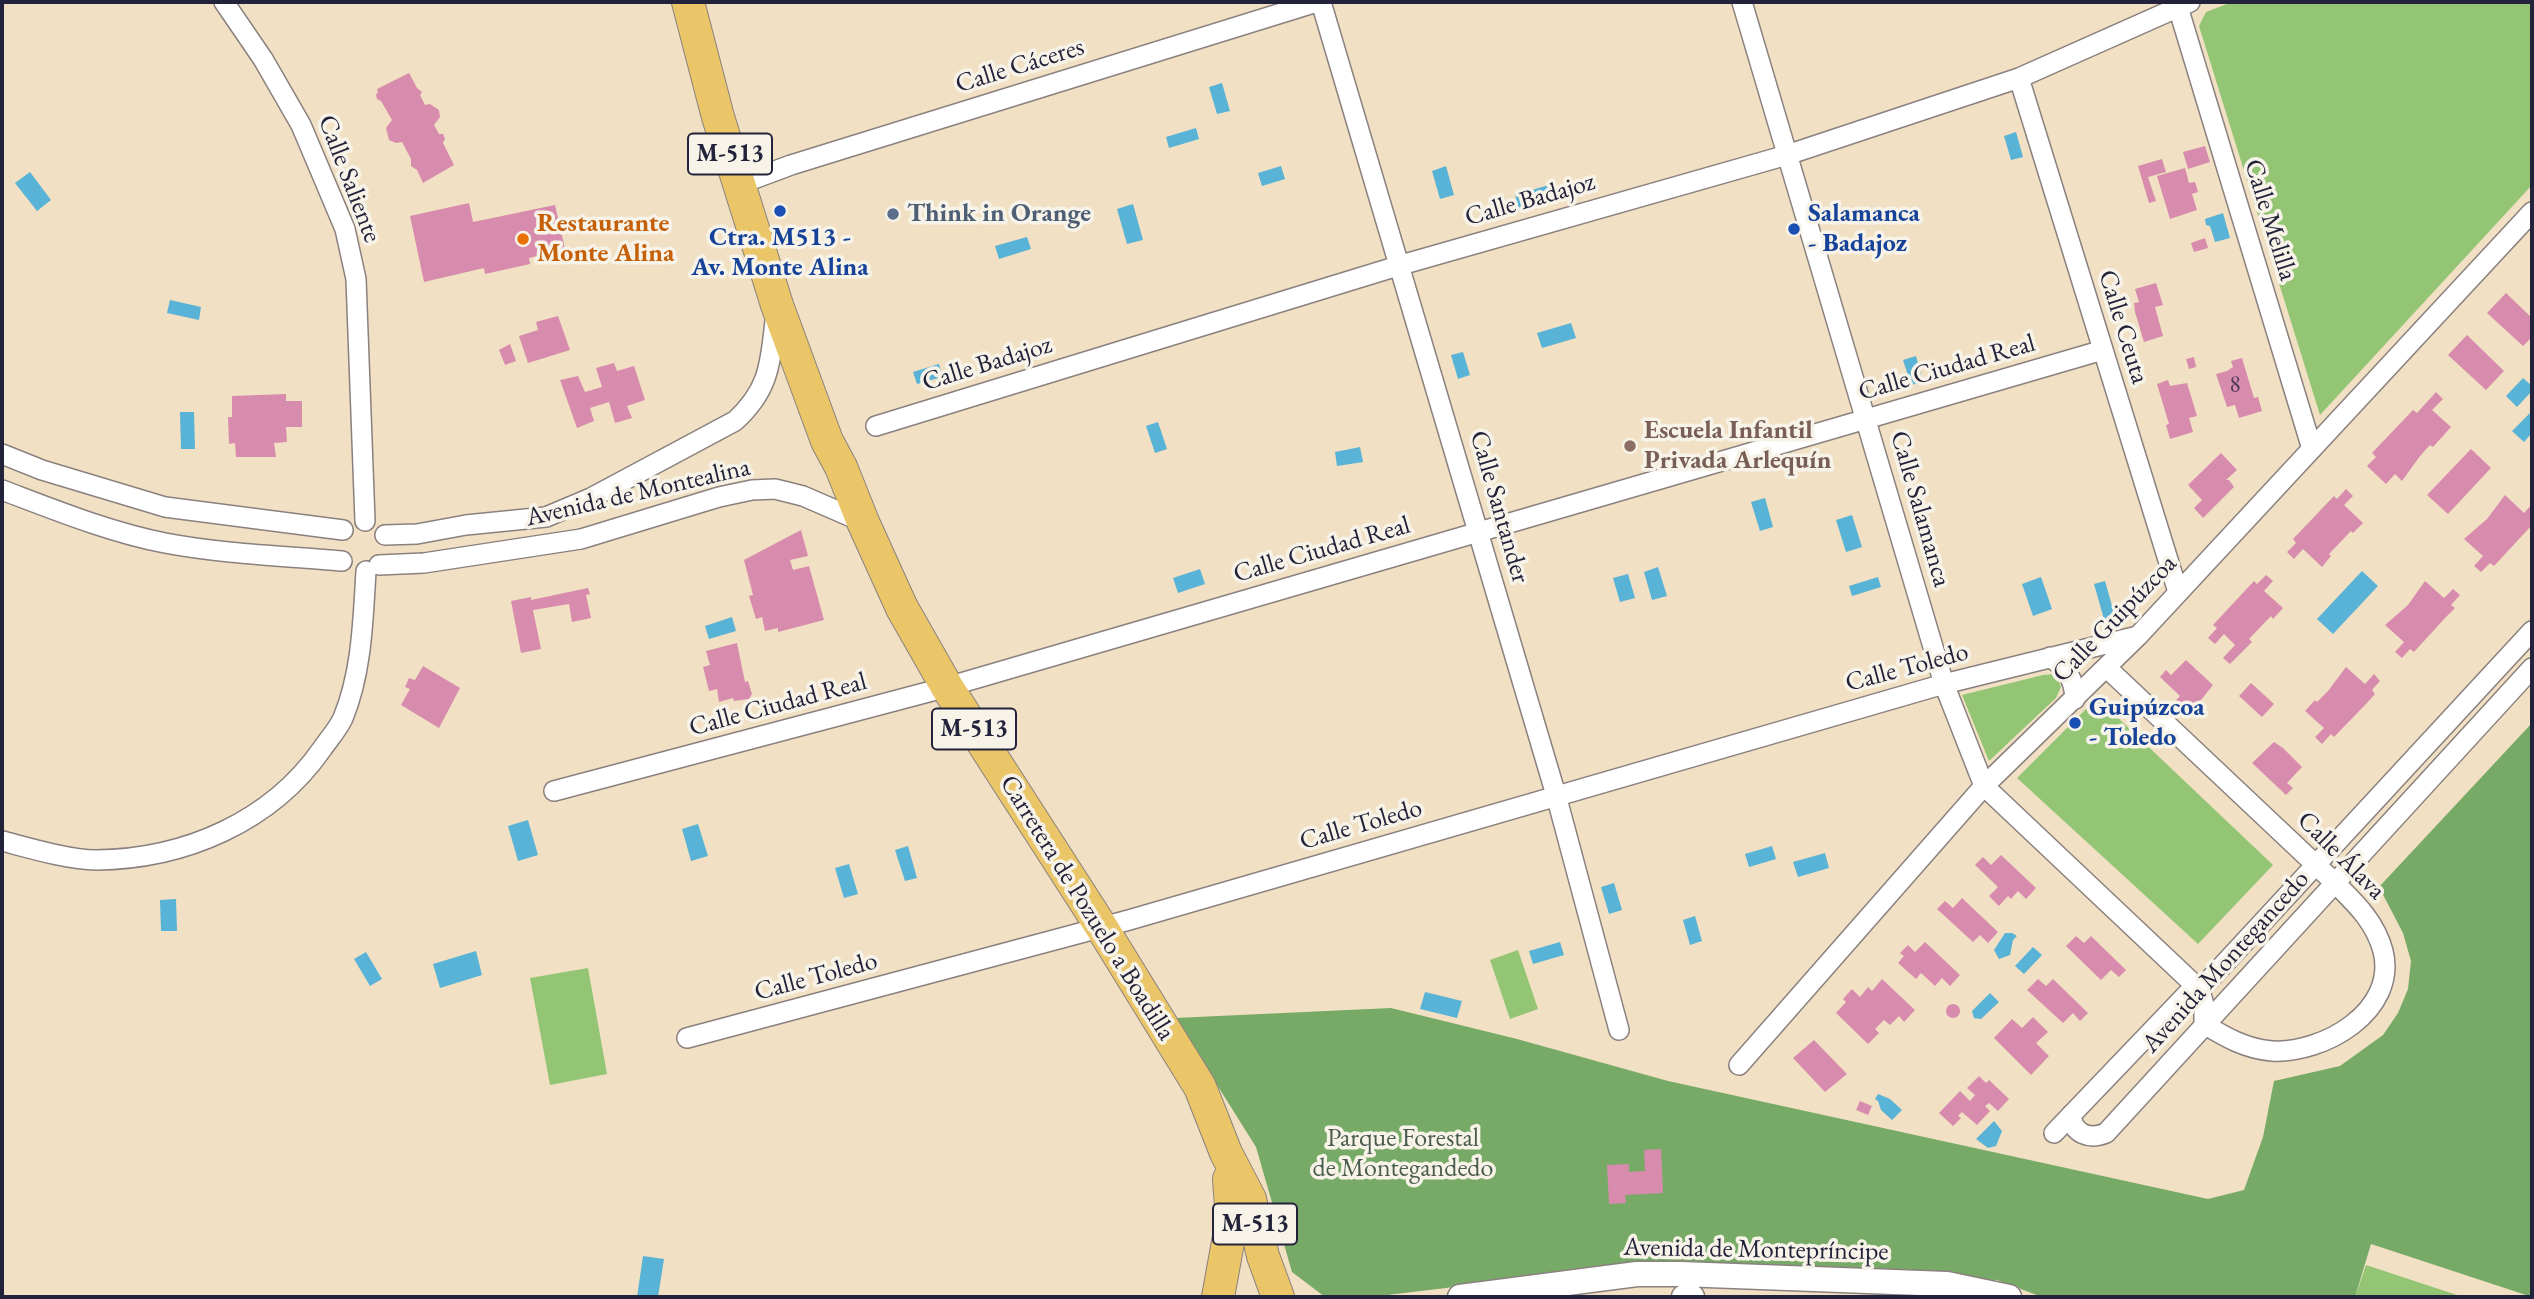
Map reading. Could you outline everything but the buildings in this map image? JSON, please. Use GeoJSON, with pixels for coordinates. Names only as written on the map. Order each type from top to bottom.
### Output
{"type":"FeatureCollection","features":[{"type":"Feature","properties":{"kind":"main road","name":"Carretera de Pozuelo a Boadilla"},"geometry":{"type":"LineString","coordinates":[[688,2],[718,117],[777,305],[827,441],[841,467],[902,608],[947,687],[1200,1087],[1226,1153],[1250,1199],[1263,1256],[1278,1297]]}},
{"type":"Feature","properties":{"kind":"main road","name":"Carretera de Pozuelo a Boadilla"},"geometry":{"type":"LineString","coordinates":[[1218,1297],[1232,1220],[1226,1153]]}},
{"type":"Feature","properties":{"kind":"street","name":"Calle Saliente"},"geometry":{"type":"LineString","coordinates":[[224,2],[263,59],[301,125],[345,229],[356,279],[365,521]]}},
{"type":"Feature","properties":{"kind":"street","name":"Calle Cáceres"},"geometry":{"type":"LineString","coordinates":[[740,184],[791,165],[1319,2]]}},
{"type":"Feature","properties":{"kind":"street","name":"Calle Santander"},"geometry":{"type":"LineString","coordinates":[[1319,2],[1401,265],[1479,531],[1556,795],[1619,1030]]}},
{"type":"Feature","properties":{"kind":"street","name":"Calle Salamanca"},"geometry":{"type":"LineString","coordinates":[[1742,2],[1944,684],[1984,786]]}},
{"type":"Feature","properties":{"kind":"street","name":"Calle Badajoz"},"geometry":{"type":"LineString","coordinates":[[876,426],[1401,265],[1787,155],[2020,78],[2184,4]]}},
{"type":"Feature","properties":{"kind":"street","name":"Calle Melilla"},"geometry":{"type":"LineString","coordinates":[[2184,4],[2312,449]]}},
{"type":"Feature","properties":{"kind":"street","name":"Calle Ceuta"},"geometry":{"type":"LineString","coordinates":[[2020,78],[2178,592]]}},
{"type":"Feature","properties":{"kind":"street","name":"Calle Guipúzcoa"},"geometry":{"type":"LineString","coordinates":[[1739,1065],[1984,786],[2138,636],[2532,212]]}},
{"type":"Feature","properties":{"kind":"street","name":"Avenida de Montealina"},"geometry":{"type":"LineString","coordinates":[[385,535],[417,534],[466,525],[546,517],[591,498],[735,421],[752,405],[769,370],[777,305]]}},
{"type":"Feature","properties":{"kind":"street","name":"Calle Ciudad Real"},"geometry":{"type":"LineString","coordinates":[[554,791],[947,687],[2103,350]]}},
{"type":"Feature","properties":{"kind":"street"},"geometry":{"type":"LineString","coordinates":[[2,454],[42,470],[165,507],[344,530]]}},
{"type":"Feature","properties":{"kind":"street","name":"Avenida de Montealina"},"geometry":{"type":"LineString","coordinates":[[373,568],[581,539],[719,497],[752,490],[775,489],[803,496],[863,522]]}},
{"type":"Feature","properties":{"kind":"street"},"geometry":{"type":"LineString","coordinates":[[2,490],[92,524],[166,543],[249,554],[342,561]]}},
{"type":"Feature","properties":{"kind":"street"},"geometry":{"type":"LineString","coordinates":[[2,841],[94,860],[141,856],[186,846],[233,828],[275,802],[306,771],[342,719],[357,669],[373,568],[386,556],[387,545],[385,535],[376,526],[365,521],[353,523],[344,530],[339,540],[338,551],[342,561],[349,567],[373,568]]}},
{"type":"Feature","properties":{"kind":"street","name":"Avenida Montegancedo"},"geometry":{"type":"LineString","coordinates":[[2054,1133],[2187,994],[2200,990],[2532,631]]}},
{"type":"Feature","properties":{"kind":"street","name":"Calle Toledo"},"geometry":{"type":"LineString","coordinates":[[687,1038],[1101,928],[1944,684],[2138,636]]}},
{"type":"Feature","properties":{"kind":"street"},"geometry":{"type":"LineString","coordinates":[[2050,657],[2072,677],[2075,699]]}},
{"type":"Feature","properties":{"kind":"street","name":"Calle Álava"},"geometry":{"type":"LineString","coordinates":[[2107,668],[2364,912],[2374,926],[2384,953],[2385,969],[2379,992],[2367,1009],[2338,1035],[2317,1044],[2294,1050],[2253,1048],[2227,1038],[2204,1024]]}},
{"type":"Feature","properties":{"kind":"street","name":"Avenida Montegancedo"},"geometry":{"type":"LineString","coordinates":[[2071,1115],[2075,1128],[2081,1134],[2091,1137],[2106,1133],[2532,668]]}},
{"type":"Feature","properties":{"kind":"street"},"geometry":{"type":"LineString","coordinates":[[1984,786],[2200,990],[2204,1005],[2204,1024]]}},
{"type":"Feature","properties":{"kind":"street","name":"Avenida de Montepríncipe"},"geometry":{"type":"LineString","coordinates":[[1460,1297],[1637,1274],[1681,1274],[1947,1284],[2009,1297]]}},
{"type":"Feature","properties":{"kind":"street","name":"Avenida de Montepríncipe"},"geometry":{"type":"LineString","coordinates":[[1684,1297],[1692,1297]]}},
{"type":"Feature","properties":{"kind":"green space"},"geometry":{"type":"Polygon","coordinates":[[[2232,2],[2532,2],[2532,185],[2320,415],[2199,26],[2206,12],[2232,2]]]}},
{"type":"Feature","properties":{"kind":"green space"},"geometry":{"type":"Polygon","coordinates":[[[2056,674],[2061,687],[2056,698],[1989,761],[1962,695],[2056,674]]]}},
{"type":"Feature","properties":{"kind":"green space"},"geometry":{"type":"Polygon","coordinates":[[[2097,698],[2273,865],[2198,944],[2017,778],[2097,698]]]}},
{"type":"Feature","properties":{"kind":"green space","name":"Parque Forestal de Montegandedo"},"geometry":{"type":"Polygon","coordinates":[[[2532,723],[2532,1297],[2371,1244],[2355,1297],[2042,1297],[1997,1280],[1645,1264],[1371,1297],[1325,1297],[1292,1272],[1256,1147],[1175,1018],[1391,1008],[1517,1039],[1668,1081],[2208,1199],[2244,1190],[2263,1137],[2274,1081],[2340,1066],[2383,1035],[2398,1013],[2408,989],[2411,961],[2403,933],[2379,887],[2532,723]]]}},
{"type":"Feature","properties":{"kind":"green space"},"geometry":{"type":"Polygon","coordinates":[[[1518,950],[1538,1009],[1510,1019],[1490,960],[1518,950]]]}},
{"type":"Feature","properties":{"kind":"green space"},"geometry":{"type":"Polygon","coordinates":[[[588,968],[607,1074],[550,1085],[530,978],[588,968]]]}},
{"type":"Feature","properties":{"kind":"green space"},"geometry":{"type":"Polygon","coordinates":[[[2366,1265],[2463,1297],[2355,1297],[2366,1265]]]}},
{"type":"Feature","properties":{"kind":"water"},"geometry":{"type":"Polygon","coordinates":[[[1222,83],[1230,111],[1217,114],[1209,87],[1222,83]]]}},
{"type":"Feature","properties":{"kind":"water"},"geometry":{"type":"Polygon","coordinates":[[[1196,128],[1199,139],[1169,148],[1166,137],[1196,128]]]}},
{"type":"Feature","properties":{"kind":"water"},"geometry":{"type":"Polygon","coordinates":[[[2016,132],[2023,157],[2011,160],[2004,136],[2016,132]]]}},
{"type":"Feature","properties":{"kind":"water"},"geometry":{"type":"Polygon","coordinates":[[[1281,166],[1285,179],[1262,186],[1258,173],[1281,166]]]}},
{"type":"Feature","properties":{"kind":"water"},"geometry":{"type":"Polygon","coordinates":[[[1446,166],[1454,195],[1440,199],[1432,171],[1446,166]]]}},
{"type":"Feature","properties":{"kind":"water"},"geometry":{"type":"Polygon","coordinates":[[[30,172],[51,200],[37,211],[15,183],[30,172]]]}},
{"type":"Feature","properties":{"kind":"water"},"geometry":{"type":"Polygon","coordinates":[[[1549,185],[1554,199],[1519,209],[1515,195],[1549,185]]]}},
{"type":"Feature","properties":{"kind":"water"},"geometry":{"type":"Polygon","coordinates":[[[1133,204],[1143,240],[1127,244],[1117,209],[1133,204]]]}},
{"type":"Feature","properties":{"kind":"water"},"geometry":{"type":"Polygon","coordinates":[[[2223,213],[2230,238],[2215,242],[2205,219],[2223,213]]]}},
{"type":"Feature","properties":{"kind":"water"},"geometry":{"type":"Polygon","coordinates":[[[1027,237],[1031,249],[999,259],[995,246],[1027,237]]]}},
{"type":"Feature","properties":{"kind":"water"},"geometry":{"type":"Polygon","coordinates":[[[170,300],[201,307],[199,320],[167,313],[170,300]]]}},
{"type":"Feature","properties":{"kind":"water"},"geometry":{"type":"Polygon","coordinates":[[[1571,323],[1576,338],[1542,348],[1537,333],[1571,323]]]}},
{"type":"Feature","properties":{"kind":"water"},"geometry":{"type":"Polygon","coordinates":[[[1463,352],[1470,375],[1458,379],[1451,355],[1463,352]]]}},
{"type":"Feature","properties":{"kind":"water"},"geometry":{"type":"Polygon","coordinates":[[[1916,356],[1923,382],[1911,385],[1903,360],[1916,356]]]}},
{"type":"Feature","properties":{"kind":"water"},"geometry":{"type":"Polygon","coordinates":[[[939,364],[942,377],[917,384],[913,372],[939,364]]]}},
{"type":"Feature","properties":{"kind":"water"},"geometry":{"type":"Polygon","coordinates":[[[2523,378],[2532,386],[2532,391],[2517,407],[2506,396],[2523,378]]]}},
{"type":"Feature","properties":{"kind":"water"},"geometry":{"type":"Polygon","coordinates":[[[2532,411],[2532,433],[2524,442],[2512,431],[2532,411]]]}},
{"type":"Feature","properties":{"kind":"water"},"geometry":{"type":"Polygon","coordinates":[[[180,412],[194,412],[195,449],[181,449],[180,412]]]}},
{"type":"Feature","properties":{"kind":"water"},"geometry":{"type":"Polygon","coordinates":[[[1158,422],[1167,449],[1155,453],[1146,426],[1158,422]]]}},
{"type":"Feature","properties":{"kind":"water"},"geometry":{"type":"Polygon","coordinates":[[[1360,447],[1363,462],[1337,466],[1335,452],[1360,447]]]}},
{"type":"Feature","properties":{"kind":"water"},"geometry":{"type":"Polygon","coordinates":[[[1765,498],[1773,527],[1760,531],[1751,502],[1765,498]]]}},
{"type":"Feature","properties":{"kind":"water"},"geometry":{"type":"Polygon","coordinates":[[[1852,515],[1862,547],[1846,552],[1836,520],[1852,515]]]}},
{"type":"Feature","properties":{"kind":"water"},"geometry":{"type":"Polygon","coordinates":[[[1658,567],[1667,596],[1652,600],[1644,572],[1658,567]]]}},
{"type":"Feature","properties":{"kind":"water"},"geometry":{"type":"Polygon","coordinates":[[[1200,569],[1205,584],[1178,593],[1173,578],[1200,569]]]}},
{"type":"Feature","properties":{"kind":"water"},"geometry":{"type":"Polygon","coordinates":[[[2362,571],[2378,586],[2333,634],[2317,619],[2362,571]]]}},
{"type":"Feature","properties":{"kind":"water"},"geometry":{"type":"Polygon","coordinates":[[[1628,574],[1635,598],[1620,602],[1613,578],[1628,574]]]}},
{"type":"Feature","properties":{"kind":"water"},"geometry":{"type":"Polygon","coordinates":[[[1878,577],[1881,587],[1852,596],[1849,586],[1878,577]]]}},
{"type":"Feature","properties":{"kind":"water"},"geometry":{"type":"Polygon","coordinates":[[[2041,577],[2052,609],[2033,616],[2022,584],[2041,577]]]}},
{"type":"Feature","properties":{"kind":"water"},"geometry":{"type":"Polygon","coordinates":[[[2105,581],[2116,620],[2105,623],[2094,584],[2105,581]]]}},
{"type":"Feature","properties":{"kind":"water"},"geometry":{"type":"Polygon","coordinates":[[[732,617],[736,631],[709,639],[705,626],[732,617]]]}},
{"type":"Feature","properties":{"kind":"water"},"geometry":{"type":"Polygon","coordinates":[[[528,820],[538,855],[518,861],[508,826],[528,820]]]}},
{"type":"Feature","properties":{"kind":"water"},"geometry":{"type":"Polygon","coordinates":[[[698,824],[708,856],[691,861],[682,829],[698,824]]]}},
{"type":"Feature","properties":{"kind":"water"},"geometry":{"type":"Polygon","coordinates":[[[908,846],[917,878],[905,881],[895,850],[908,846]]]}},
{"type":"Feature","properties":{"kind":"water"},"geometry":{"type":"Polygon","coordinates":[[[1772,846],[1776,859],[1749,867],[1745,854],[1772,846]]]}},
{"type":"Feature","properties":{"kind":"water"},"geometry":{"type":"Polygon","coordinates":[[[1825,853],[1829,868],[1798,877],[1793,862],[1825,853]]]}},
{"type":"Feature","properties":{"kind":"water"},"geometry":{"type":"Polygon","coordinates":[[[849,864],[858,894],[844,898],[835,868],[849,864]]]}},
{"type":"Feature","properties":{"kind":"water"},"geometry":{"type":"Polygon","coordinates":[[[1614,883],[1622,910],[1609,914],[1601,887],[1614,883]]]}},
{"type":"Feature","properties":{"kind":"water"},"geometry":{"type":"Polygon","coordinates":[[[176,899],[177,931],[161,931],[160,900],[176,899]]]}},
{"type":"Feature","properties":{"kind":"water"},"geometry":{"type":"Polygon","coordinates":[[[1695,916],[1702,941],[1690,945],[1683,920],[1695,916]]]}},
{"type":"Feature","properties":{"kind":"water"},"geometry":{"type":"Polygon","coordinates":[[[2005,933],[2017,936],[2013,940],[2010,955],[1999,959],[1994,950],[2005,933]]]}},
{"type":"Feature","properties":{"kind":"water"},"geometry":{"type":"Polygon","coordinates":[[[1560,942],[1564,955],[1533,964],[1529,951],[1560,942]]]}},
{"type":"Feature","properties":{"kind":"water"},"geometry":{"type":"Polygon","coordinates":[[[2033,947],[2042,955],[2024,974],[2015,966],[2033,947]]]}},
{"type":"Feature","properties":{"kind":"water"},"geometry":{"type":"Polygon","coordinates":[[[476,951],[482,975],[440,988],[433,964],[476,951]]]}},
{"type":"Feature","properties":{"kind":"water"},"geometry":{"type":"Polygon","coordinates":[[[366,952],[382,979],[370,986],[354,959],[366,952]]]}},
{"type":"Feature","properties":{"kind":"water"},"geometry":{"type":"Polygon","coordinates":[[[1425,992],[1462,1001],[1457,1018],[1420,1009],[1425,992]]]}},
{"type":"Feature","properties":{"kind":"water"},"geometry":{"type":"Polygon","coordinates":[[[1990,993],[1999,1002],[1981,1019],[1974,1018],[1972,1011],[1990,993]]]}},
{"type":"Feature","properties":{"kind":"water"},"geometry":{"type":"Polygon","coordinates":[[[1878,1094],[1890,1099],[1902,1110],[1892,1120],[1881,1110],[1875,1099],[1878,1094]]]}},
{"type":"Feature","properties":{"kind":"water"},"geometry":{"type":"Polygon","coordinates":[[[1994,1121],[2002,1131],[1996,1146],[1988,1148],[1976,1139],[1994,1121]]]}},
{"type":"Feature","properties":{"kind":"water"},"geometry":{"type":"Polygon","coordinates":[[[643,1256],[664,1259],[658,1297],[637,1297],[643,1256]]]}},
{"type":"Feature","properties":{"kind":"place","name":"Ctra. M513 - Av. Monte Alina"},"geometry":{"type":"Point","coordinates":[780,211]}},
{"type":"Feature","properties":{"kind":"place","name":"Think in Orange"},"geometry":{"type":"Point","coordinates":[893,214]}},
{"type":"Feature","properties":{"kind":"place","name":"Salamanca - Badajoz"},"geometry":{"type":"Point","coordinates":[1794,229]}},
{"type":"Feature","properties":{"kind":"place","name":"Restaurante Monte Alina"},"geometry":{"type":"Point","coordinates":[523,239]}},
{"type":"Feature","properties":{"kind":"place","name":"Escuela Infantil Privada Arlequín"},"geometry":{"type":"Point","coordinates":[1630,446]}},
{"type":"Feature","properties":{"kind":"place","name":"Guipúzcoa - Toledo"},"geometry":{"type":"Point","coordinates":[2075,723]}}]}
